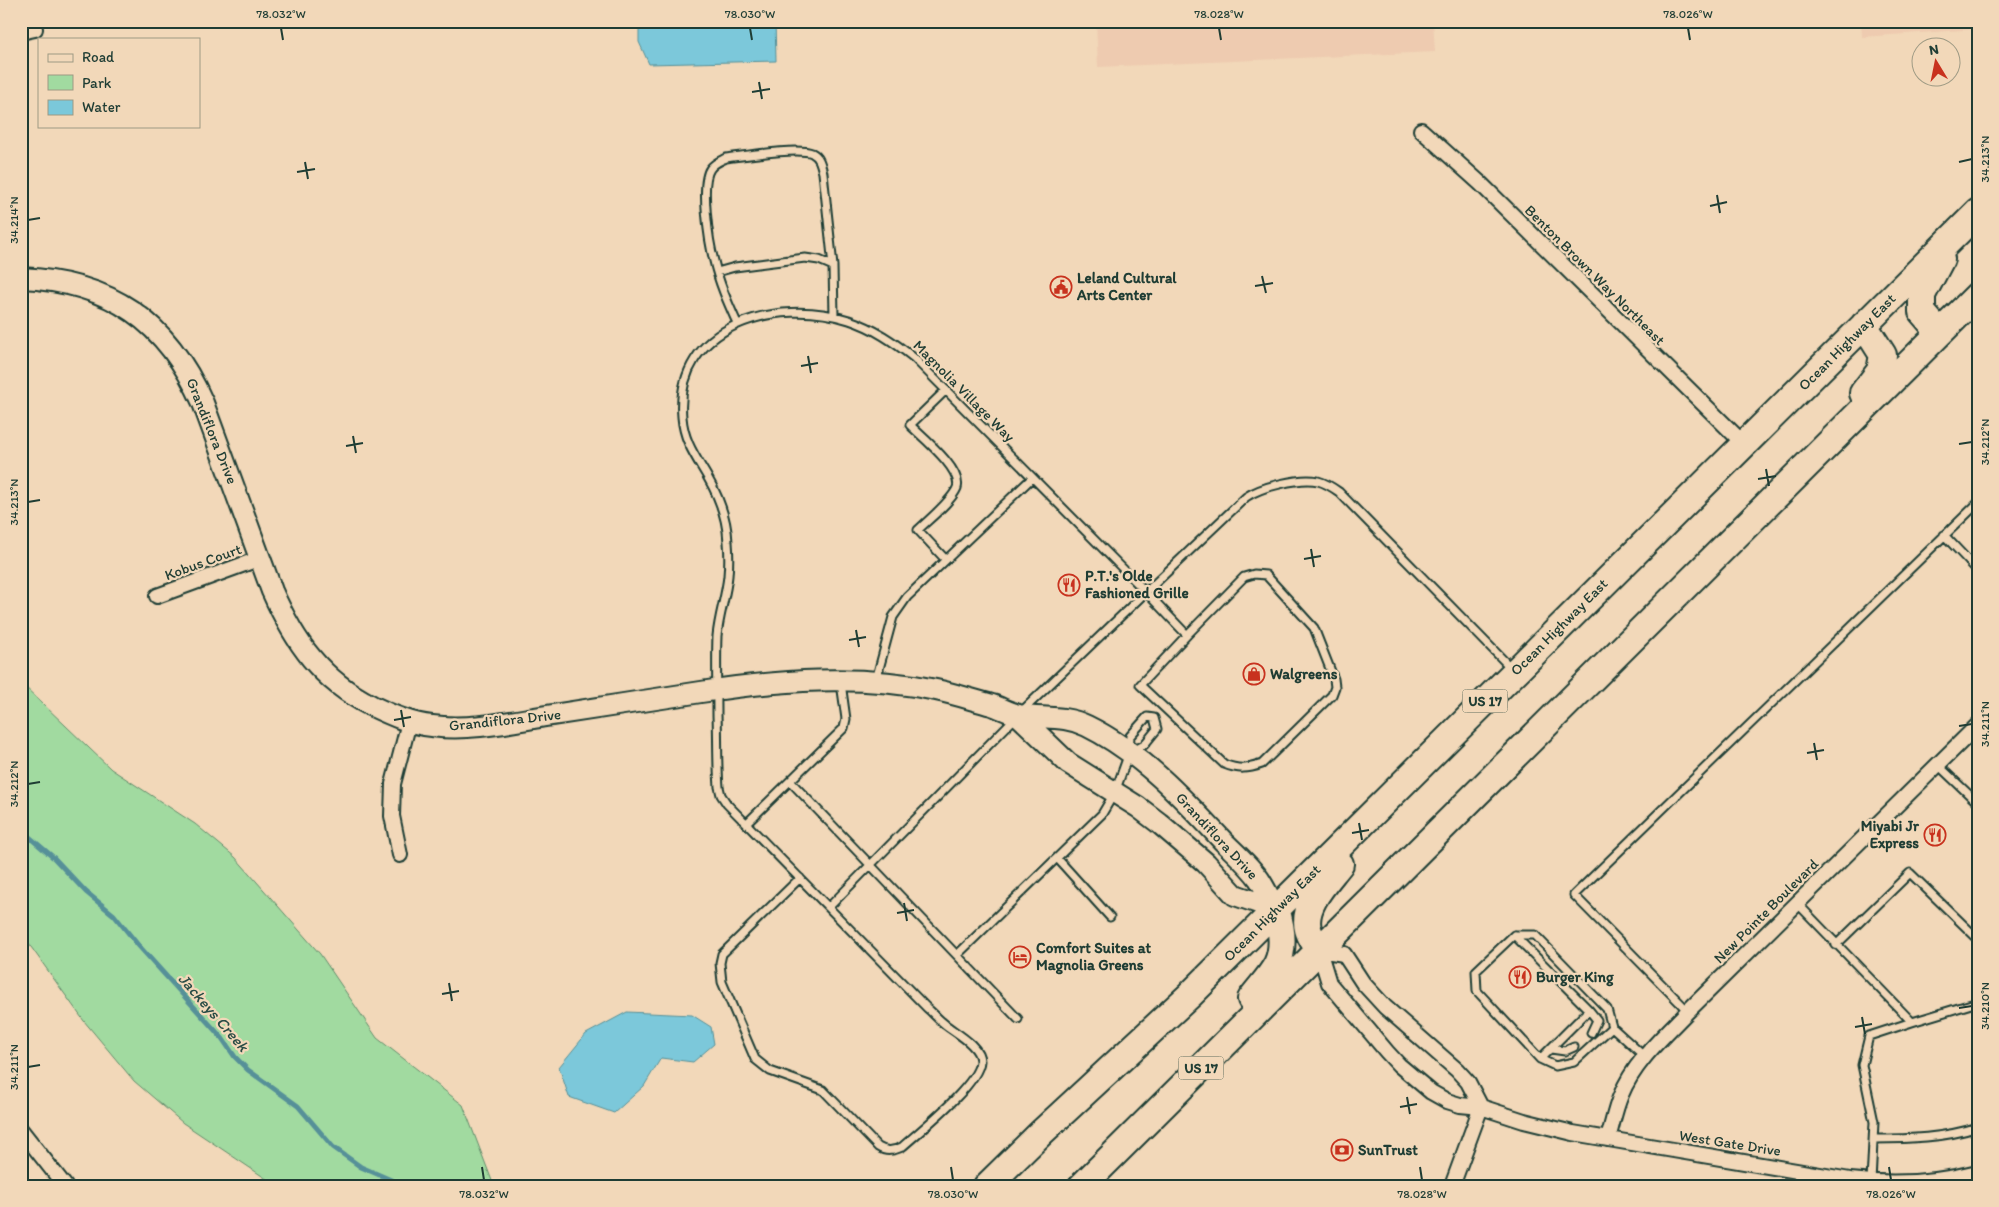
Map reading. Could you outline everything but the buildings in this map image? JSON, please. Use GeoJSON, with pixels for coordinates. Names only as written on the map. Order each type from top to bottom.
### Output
{"type":"FeatureCollection","features":[{"type":"Feature","properties":{"kind":"highway","name":"Ocean Highway East"},"geometry":{"type":"LineString","coordinates":[[988,1186],[1041,1133],[1190,995],[1978,212]]}},
{"type":"Feature","properties":{"kind":"highway"},"geometry":{"type":"LineString","coordinates":[[1940,333],[1922,312],[1922,295],[1955,235]]}},
{"type":"Feature","properties":{"kind":"highway","name":"US 17"},"geometry":{"type":"LineString","coordinates":[[1082,1186],[1978,295]]}},
{"type":"Feature","properties":{"kind":"highway"},"geometry":{"type":"LineString","coordinates":[[1804,468],[1880,372],[1883,355],[1864,324]]}},
{"type":"Feature","properties":{"kind":"highway"},"geometry":{"type":"LineString","coordinates":[[1319,950],[1307,925],[1314,898],[1405,780]]}},
{"type":"Feature","properties":{"kind":"highway"},"geometry":{"type":"LineString","coordinates":[[1198,1070],[1278,963],[1281,925],[1276,909]]}},
{"type":"Feature","properties":{"kind":"street","name":"Benton Brown Way Northeast"},"geometry":{"type":"LineString","coordinates":[[1421,130],[1480,183],[1744,444]]}},
{"type":"Feature","properties":{"kind":"street","name":"Grandiflora Drive"},"geometry":{"type":"LineString","coordinates":[[21,278],[65,283],[114,300],[150,324],[166,341],[182,362],[200,395],[283,616],[298,641],[316,665],[333,682],[357,698],[409,722],[458,728],[771,683],[876,682],[937,690],[972,699],[1018,715],[1051,716],[1070,720],[1093,730],[1129,753],[1185,799],[1258,878],[1276,909]]}},
{"type":"Feature","properties":{"kind":"street","name":"Kobus Court"},"geometry":{"type":"LineString","coordinates":[[157,596],[261,558]]}},
{"type":"Feature","properties":{"kind":"street","name":"Grandiflora Drive"},"geometry":{"type":"LineString","coordinates":[[1018,715],[1068,763],[1138,807],[1206,863],[1235,895],[1276,909]]}},
{"type":"Feature","properties":{"kind":"street"},"geometry":{"type":"LineString","coordinates":[[400,856],[392,816],[393,784],[409,722]]}},
{"type":"Feature","properties":{"kind":"street","name":"New Pointe Boulevard"},"geometry":{"type":"LineString","coordinates":[[1608,1139],[1621,1095],[1645,1057],[1688,1011],[1978,725]]}},
{"type":"Feature","properties":{"kind":"street","name":"West Gate Drive"},"geometry":{"type":"LineString","coordinates":[[1319,950],[1330,982],[1399,1065],[1431,1092],[1447,1101],[1460,1105],[1480,1107],[1545,1127],[1871,1182],[1912,1184],[1959,1177],[1978,1172]]}},
{"type":"Feature","properties":{"kind":"street"},"geometry":{"type":"LineString","coordinates":[[1319,950],[1344,954],[1355,973],[1380,1002],[1468,1082],[1480,1107],[1452,1186]]}},
{"type":"Feature","properties":{"kind":"street"},"geometry":{"type":"LineString","coordinates":[[21,1130],[65,1186]]}},
{"type":"Feature","properties":{"kind":"lane"},"geometry":{"type":"LineString","coordinates":[[737,323],[722,289],[712,252],[705,192],[710,168],[726,158],[802,151],[811,153],[820,161],[823,172],[833,266],[834,316]]}},
{"type":"Feature","properties":{"kind":"lane"},"geometry":{"type":"LineString","coordinates":[[718,272],[735,267],[805,258],[819,260],[833,266]]}},
{"type":"Feature","properties":{"kind":"lane","name":"Magnolia Village Way"},"geometry":{"type":"LineString","coordinates":[[800,878],[722,954],[720,963],[722,982],[749,1049],[761,1066],[823,1090],[878,1146],[884,1150],[894,1150],[902,1147],[970,1084],[980,1060],[978,1053],[966,1040],[941,1021],[728,804],[719,787],[717,636],[728,577],[728,540],[716,494],[686,439],[681,415],[684,385],[698,355],[721,333],[737,323],[769,314],[788,312],[818,313],[834,316],[863,325],[888,338],[914,358],[1188,635]]}},
{"type":"Feature","properties":{"kind":"lane"},"geometry":{"type":"LineString","coordinates":[[946,390],[910,425],[950,465],[957,480],[957,486],[951,497],[918,530],[946,560]]}},
{"type":"Feature","properties":{"kind":"lane"},"geometry":{"type":"LineString","coordinates":[[876,682],[898,607],[1032,478]]}},
{"type":"Feature","properties":{"kind":"lane"},"geometry":{"type":"LineString","coordinates":[[829,907],[1018,715],[1246,497],[1256,490],[1269,486],[1316,480],[1327,484],[1339,492],[1515,672]]}},
{"type":"Feature","properties":{"kind":"lane"},"geometry":{"type":"LineString","coordinates":[[1688,1011],[1574,894],[1978,503]]}},
{"type":"Feature","properties":{"kind":"lane"},"geometry":{"type":"LineString","coordinates":[[1944,535],[1978,571]]}},
{"type":"Feature","properties":{"kind":"lane"},"geometry":{"type":"LineString","coordinates":[[1254,574],[1266,575],[1314,628],[1334,678],[1335,687],[1332,695],[1262,764],[1249,768],[1235,768],[1224,764],[1140,684],[1188,635],[1244,577],[1254,574]]}},
{"type":"Feature","properties":{"kind":"lane"},"geometry":{"type":"LineString","coordinates":[[747,823],[844,728],[846,719],[841,681]]}},
{"type":"Feature","properties":{"kind":"lane"},"geometry":{"type":"LineString","coordinates":[[1154,718],[1164,708]]}},
{"type":"Feature","properties":{"kind":"lane"},"geometry":{"type":"LineString","coordinates":[[957,955],[1102,814],[1115,792],[1129,753],[1130,736],[1147,717],[1154,718]]}},
{"type":"Feature","properties":{"kind":"lane"},"geometry":{"type":"LineString","coordinates":[[1129,753],[1144,745],[1157,729],[1154,718]]}},
{"type":"Feature","properties":{"kind":"lane"},"geometry":{"type":"LineString","coordinates":[[1938,765],[1976,799]]}},
{"type":"Feature","properties":{"kind":"lane"},"geometry":{"type":"LineString","coordinates":[[790,781],[1018,1019]]}},
{"type":"Feature","properties":{"kind":"lane"},"geometry":{"type":"LineString","coordinates":[[1056,858],[1110,916]]}},
{"type":"Feature","properties":{"kind":"lane"},"geometry":{"type":"LineString","coordinates":[[1836,945],[1910,873],[1978,939]]}},
{"type":"Feature","properties":{"kind":"lane"},"geometry":{"type":"LineString","coordinates":[[1797,903],[1912,1022]]}},
{"type":"Feature","properties":{"kind":"lane"},"geometry":{"type":"LineString","coordinates":[[1514,935],[1597,1020],[1591,1033]]}},
{"type":"Feature","properties":{"kind":"lane"},"geometry":{"type":"LineString","coordinates":[[1612,1027],[1574,1062],[1555,1066],[1540,1060],[1477,991],[1476,971],[1514,935],[1535,935],[1607,1009],[1612,1027],[1645,1057]]}},
{"type":"Feature","properties":{"kind":"lane"},"geometry":{"type":"LineString","coordinates":[[1871,1182],[1874,1122],[1862,1065],[1869,1036],[1978,1002]]}},
{"type":"Feature","properties":{"kind":"lane"},"geometry":{"type":"LineString","coordinates":[[1540,1060],[1589,1010]]}},
{"type":"Feature","properties":{"kind":"lane"},"geometry":{"type":"LineString","coordinates":[[1551,1049],[1565,1051],[1574,1047]]}},
{"type":"Feature","properties":{"kind":"lane"},"geometry":{"type":"LineString","coordinates":[[1874,1139],[1925,1137],[1950,1134],[1978,1127]]}},
{"type":"Feature","properties":{"kind":"shaded area"},"geometry":{"type":"Polygon","coordinates":[[[1096,21],[1433,21],[1435,52],[1098,67],[1096,21]]]}},
{"type":"Feature","properties":{"kind":"shaded area"},"geometry":{"type":"Polygon","coordinates":[[[1861,21],[1978,21],[1978,29],[1862,37],[1861,21]]]}},
{"type":"Feature","properties":{"kind":"green space"},"geometry":{"type":"Polygon","coordinates":[[[21,683],[111,769],[195,824],[235,857],[320,954],[377,1038],[463,1105],[494,1186],[277,1186],[183,1123],[134,1081],[84,1021],[21,933],[21,683]]]}},
{"type":"Feature","properties":{"kind":"water"},"geometry":{"type":"Polygon","coordinates":[[[639,21],[775,21],[776,61],[649,64],[639,42],[639,21]]]}},
{"type":"Feature","properties":{"kind":"water"},"geometry":{"type":"Polygon","coordinates":[[[627,1012],[692,1015],[711,1027],[714,1044],[693,1062],[661,1058],[644,1086],[614,1113],[569,1097],[559,1067],[586,1034],[627,1012]]]}},
{"type":"Feature","properties":{"kind":"waterway","name":"Jackeys Creek"},"geometry":{"type":"LineString","coordinates":[[21,830],[54,858],[86,892],[114,915],[248,1070],[298,1106],[333,1147],[361,1167],[405,1186]]}},
{"type":"Feature","properties":{"kind":"place","name":"Leland Cultural Arts Center"},"geometry":{"type":"Point","coordinates":[1061,287]}},
{"type":"Feature","properties":{"kind":"place","name":"P.T.'s Olde Fashioned Grille"},"geometry":{"type":"Point","coordinates":[1069,585]}},
{"type":"Feature","properties":{"kind":"place","name":"Walgreens"},"geometry":{"type":"Point","coordinates":[1254,674]}},
{"type":"Feature","properties":{"kind":"place","name":"Miyabi Jr Express"},"geometry":{"type":"Point","coordinates":[1935,835]}},
{"type":"Feature","properties":{"kind":"place","name":"Comfort Suites at Magnolia Greens"},"geometry":{"type":"Point","coordinates":[1020,957]}},
{"type":"Feature","properties":{"kind":"place","name":"Burger King"},"geometry":{"type":"Point","coordinates":[1520,977]}},
{"type":"Feature","properties":{"kind":"place","name":"SunTrust"},"geometry":{"type":"Point","coordinates":[1342,1150]}}]}
